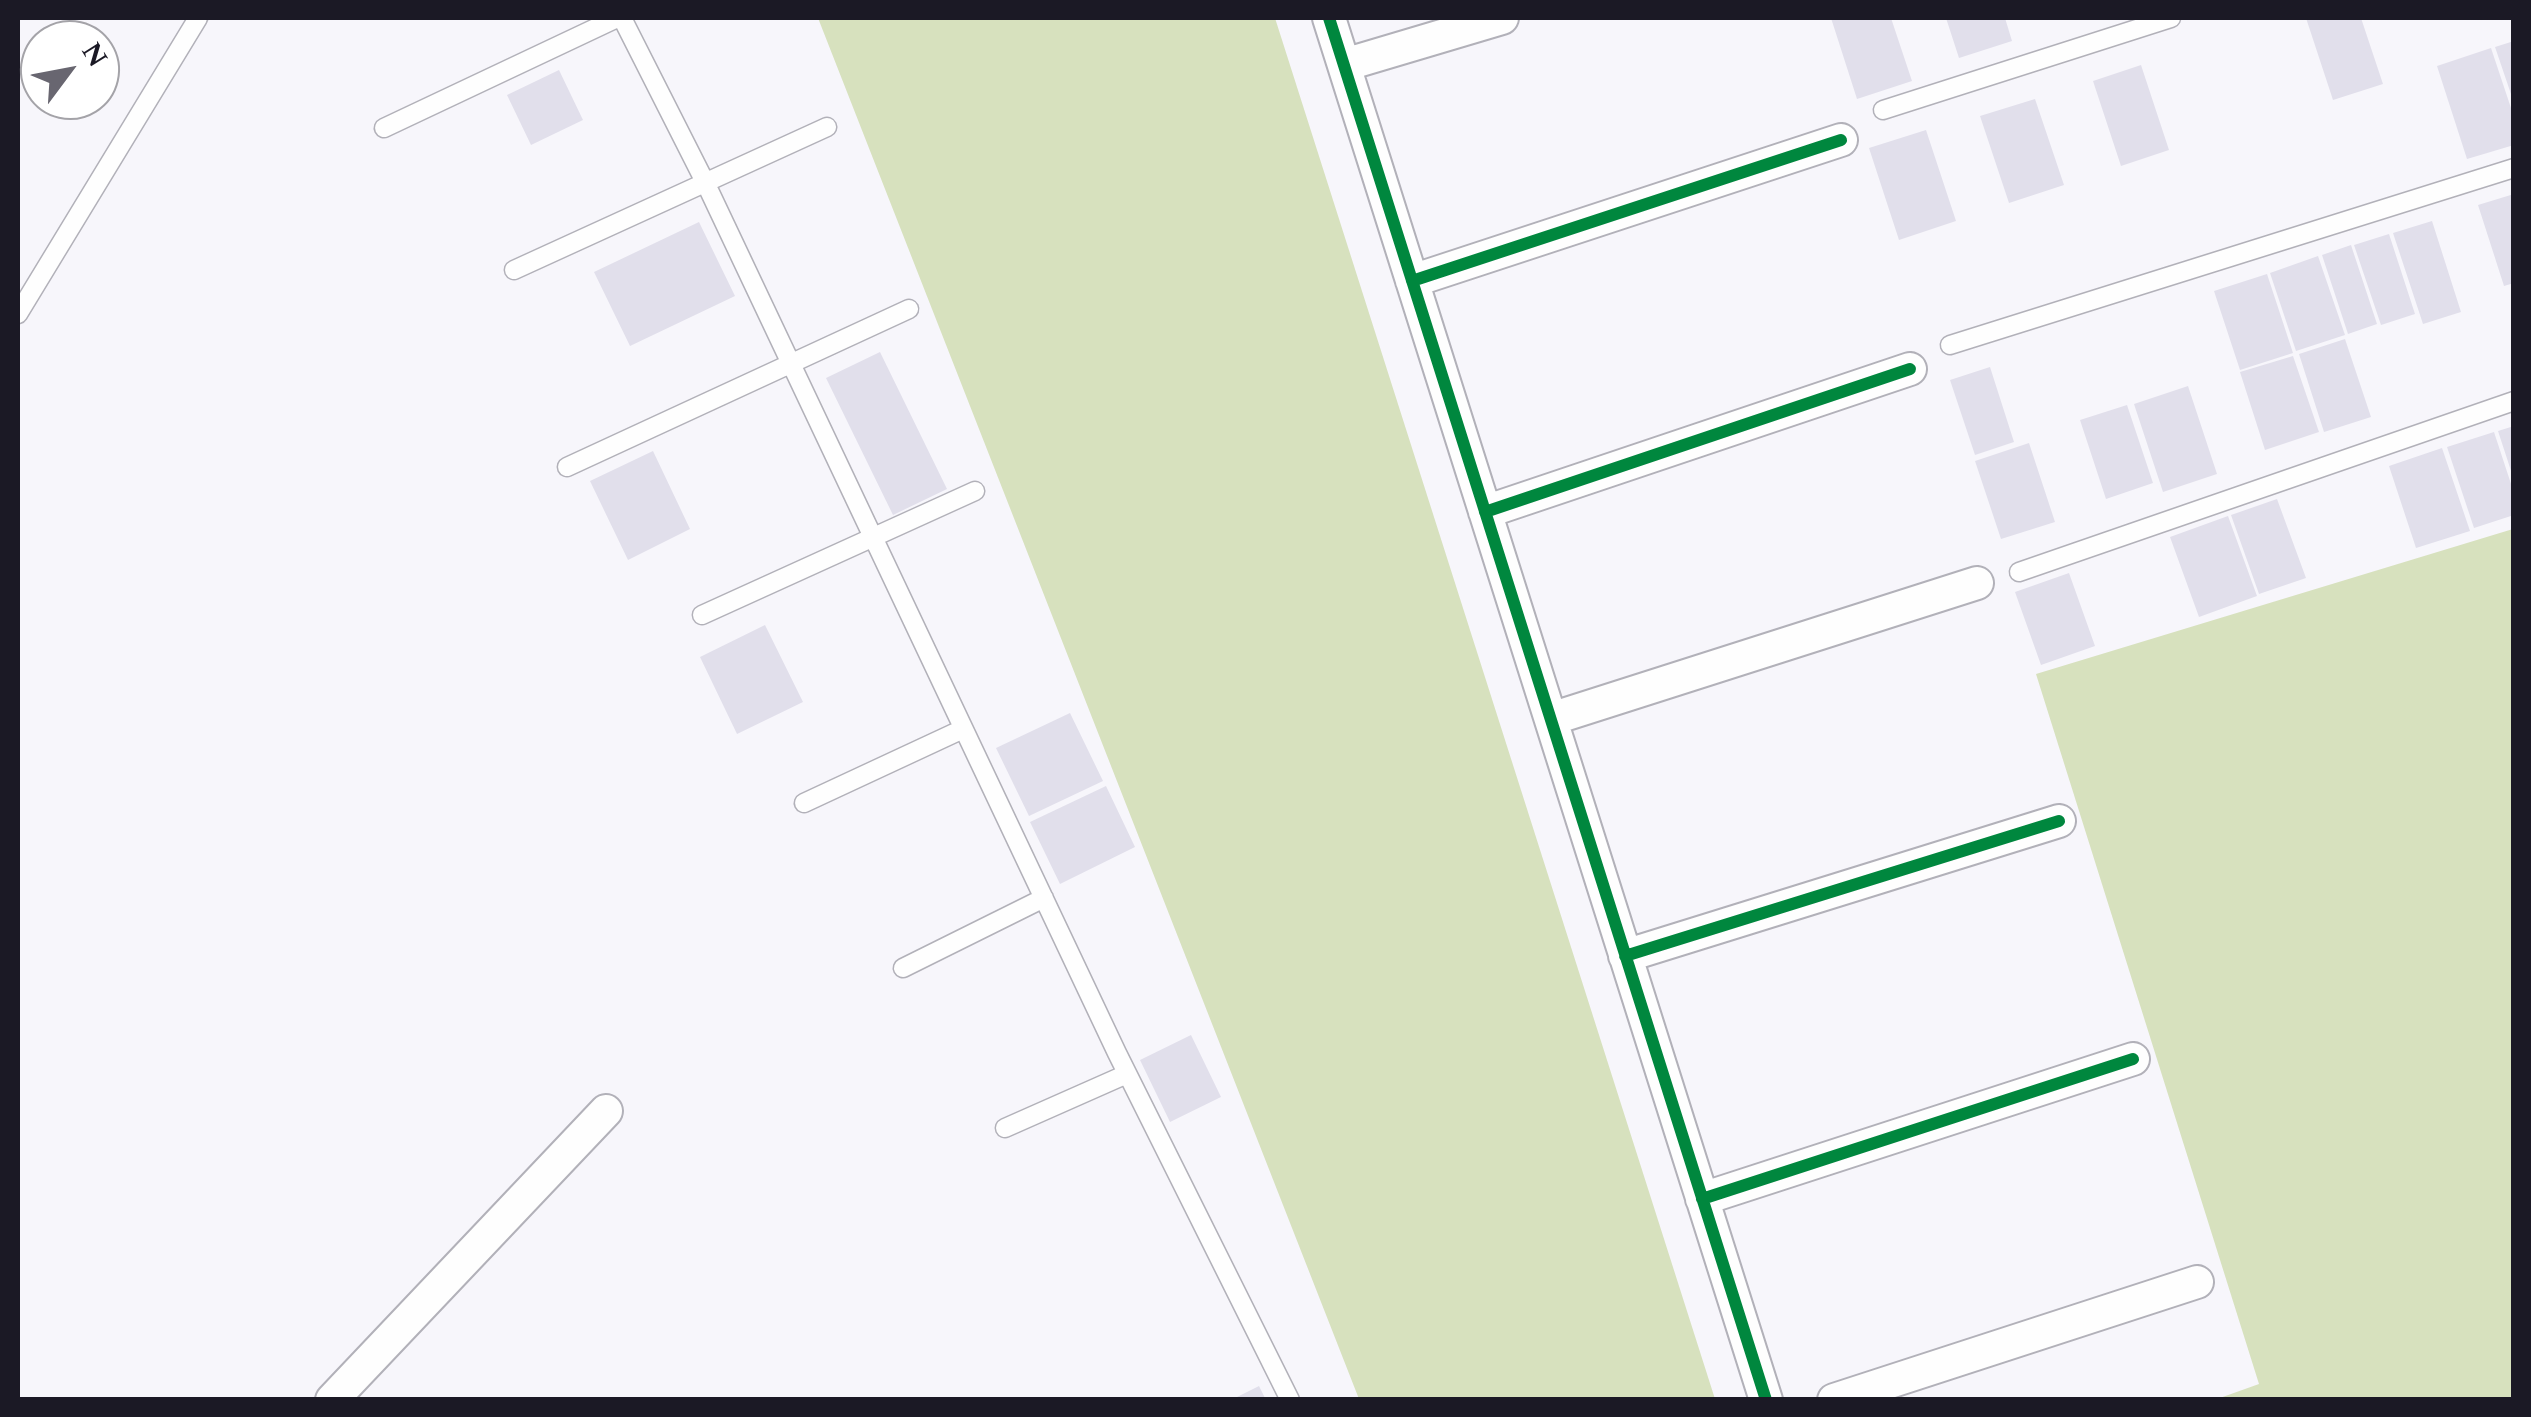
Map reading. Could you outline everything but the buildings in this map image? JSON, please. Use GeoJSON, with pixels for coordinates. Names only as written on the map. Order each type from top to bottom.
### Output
{"type":"FeatureCollection","features":[{"type":"Feature","properties":{"kind":"street"},"geometry":{"type":"LineString","coordinates":[[1329,18],[1766,1400]]}},
{"type":"Feature","properties":{"kind":"street"},"geometry":{"type":"LineString","coordinates":[[1344,66],[1502,18]]}},
{"type":"Feature","properties":{"kind":"street"},"geometry":{"type":"LineString","coordinates":[[1412,281],[1842,140]]}},
{"type":"Feature","properties":{"kind":"street"},"geometry":{"type":"LineString","coordinates":[[1485,512],[1910,368]]}},
{"type":"Feature","properties":{"kind":"street"},"geometry":{"type":"LineString","coordinates":[[1551,719],[1977,583]]}},
{"type":"Feature","properties":{"kind":"street"},"geometry":{"type":"LineString","coordinates":[[1625,956],[2059,821]]}},
{"type":"Feature","properties":{"kind":"street"},"geometry":{"type":"LineString","coordinates":[[1702,1199],[2133,1060]]}},
{"type":"Feature","properties":{"kind":"street"},"geometry":{"type":"LineString","coordinates":[[332,1400],[606,1111]]}},
{"type":"Feature","properties":{"kind":"street"},"geometry":{"type":"LineString","coordinates":[[1834,1400],[2197,1282]]}},
{"type":"Feature","properties":{"kind":"lane"},"geometry":{"type":"LineString","coordinates":[[18,314],[198,18]]}},
{"type":"Feature","properties":{"kind":"lane"},"geometry":{"type":"LineString","coordinates":[[384,128],[620,18],[706,184],[1127,1074],[1290,1400]]}},
{"type":"Feature","properties":{"kind":"lane"},"geometry":{"type":"LineString","coordinates":[[1883,110],[2171,18]]}},
{"type":"Feature","properties":{"kind":"lane"},"geometry":{"type":"LineString","coordinates":[[514,270],[828,126]]}},
{"type":"Feature","properties":{"kind":"lane"},"geometry":{"type":"LineString","coordinates":[[1950,345],[2514,168]]}},
{"type":"Feature","properties":{"kind":"lane"},"geometry":{"type":"LineString","coordinates":[[567,468],[909,309]]}},
{"type":"Feature","properties":{"kind":"lane"},"geometry":{"type":"LineString","coordinates":[[2019,572],[2514,401]]}},
{"type":"Feature","properties":{"kind":"lane"},"geometry":{"type":"LineString","coordinates":[[702,615],[974,491]]}},
{"type":"Feature","properties":{"kind":"lane"},"geometry":{"type":"LineString","coordinates":[[804,802],[963,729]]}},
{"type":"Feature","properties":{"kind":"lane"},"geometry":{"type":"LineString","coordinates":[[903,968],[1044,898]]}},
{"type":"Feature","properties":{"kind":"lane"},"geometry":{"type":"LineString","coordinates":[[1004,1128],[1127,1074]]}},
{"type":"Feature","properties":{"kind":"green space"},"geometry":{"type":"Polygon","coordinates":[[[818,18],[1275,18],[1715,1399],[1359,1399],[818,18]]]}},
{"type":"Feature","properties":{"kind":"green space"},"geometry":{"type":"Polygon","coordinates":[[[2513,529],[2513,1399],[2217,1399],[2259,1384],[2036,674],[2513,529]]]}},
{"type":"Feature","properties":{"kind":"cycle path"},"geometry":{"type":"LineString","coordinates":[[1329,18],[1766,1400]]}},
{"type":"Feature","properties":{"kind":"cycle path"},"geometry":{"type":"LineString","coordinates":[[1412,281],[1841,140]]}},
{"type":"Feature","properties":{"kind":"cycle path"},"geometry":{"type":"LineString","coordinates":[[1485,512],[1910,369]]}},
{"type":"Feature","properties":{"kind":"cycle path"},"geometry":{"type":"LineString","coordinates":[[1625,956],[2059,821]]}},
{"type":"Feature","properties":{"kind":"cycle path"},"geometry":{"type":"LineString","coordinates":[[1702,1199],[2133,1059]]}}]}
